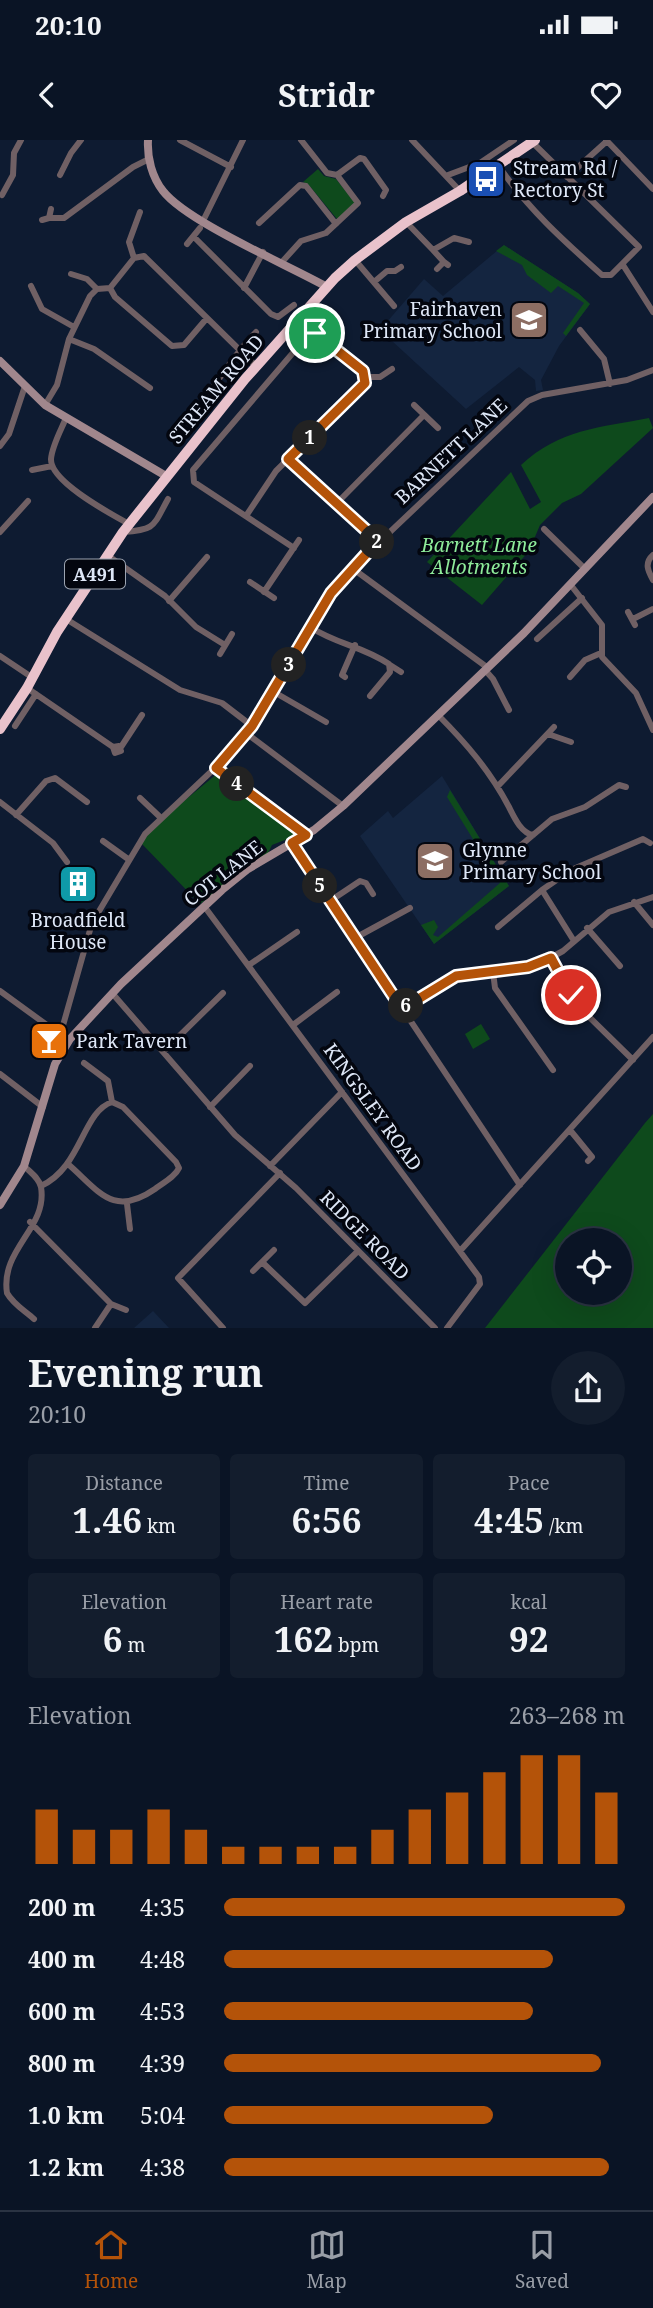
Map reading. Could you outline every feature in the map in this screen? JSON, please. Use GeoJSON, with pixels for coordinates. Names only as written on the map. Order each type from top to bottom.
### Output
{"type":"FeatureCollection","features":[{"type":"Feature","properties":{"kind":"highway","name":"STREAM ROAD"},"geometry":{"type":"LineString","coordinates":[[0,729],[32,687],[66,619],[126,528],[235,390],[327,287],[355,260],[407,222],[460,191],[533,141]]}},
{"type":"Feature","properties":{"kind":"street"},"geometry":{"type":"LineString","coordinates":[[3,196],[13,175],[15,153],[21,140]]}},
{"type":"Feature","properties":{"kind":"street"},"geometry":{"type":"LineString","coordinates":[[72,174],[62,172],[71,153],[82,140]]}},
{"type":"Feature","properties":{"kind":"street"},"geometry":{"type":"LineString","coordinates":[[148,140],[153,174],[164,193],[202,225],[282,262],[327,287]]}},
{"type":"Feature","properties":{"kind":"street"},"geometry":{"type":"LineString","coordinates":[[180,140],[231,167]]}},
{"type":"Feature","properties":{"kind":"street"},"geometry":{"type":"LineString","coordinates":[[187,244],[202,225],[243,140]]}},
{"type":"Feature","properties":{"kind":"street"},"geometry":{"type":"LineString","coordinates":[[282,262],[301,241],[326,233],[357,206],[356,199],[337,175],[327,173],[300,140]]}},
{"type":"Feature","properties":{"kind":"street"},"geometry":{"type":"LineString","coordinates":[[412,140],[448,175],[460,191]]}},
{"type":"Feature","properties":{"kind":"street"},"geometry":{"type":"LineString","coordinates":[[448,175],[480,163],[514,140]]}},
{"type":"Feature","properties":{"kind":"street"},"geometry":{"type":"LineString","coordinates":[[498,165],[518,196],[581,256],[607,276],[623,265],[639,247],[533,141]]}},
{"type":"Feature","properties":{"kind":"street"},"geometry":{"type":"LineString","coordinates":[[567,177],[606,141],[653,189]]}},
{"type":"Feature","properties":{"kind":"street"},"geometry":{"type":"LineString","coordinates":[[337,175],[360,158],[364,159],[386,190],[383,196]]}},
{"type":"Feature","properties":{"kind":"street"},"geometry":{"type":"LineString","coordinates":[[51,209],[46,219],[64,218],[149,159]]}},
{"type":"Feature","properties":{"kind":"street"},"geometry":{"type":"LineString","coordinates":[[259,223],[300,185],[306,186],[336,225]]}},
{"type":"Feature","properties":{"kind":"street"},"geometry":{"type":"LineString","coordinates":[[134,258],[129,242],[140,212]]}},
{"type":"Feature","properties":{"kind":"street"},"geometry":{"type":"LineString","coordinates":[[136,222],[145,223]]}},
{"type":"Feature","properties":{"kind":"street"},"geometry":{"type":"LineString","coordinates":[[407,222],[446,263],[437,269]]}},
{"type":"Feature","properties":{"kind":"street"},"geometry":{"type":"LineString","coordinates":[[433,250],[458,233],[470,242]]}},
{"type":"Feature","properties":{"kind":"street"},"geometry":{"type":"LineString","coordinates":[[194,237],[279,321],[294,305]]}},
{"type":"Feature","properties":{"kind":"street"},"geometry":{"type":"LineString","coordinates":[[244,288],[263,253]]}},
{"type":"Feature","properties":{"kind":"street"},"geometry":{"type":"LineString","coordinates":[[45,405],[57,386],[69,339],[90,296],[97,289],[110,288],[134,258],[139,256],[148,259],[256,366]]}},
{"type":"Feature","properties":{"kind":"street"},"geometry":{"type":"LineString","coordinates":[[355,260],[394,306]]}},
{"type":"Feature","properties":{"kind":"street"},"geometry":{"type":"LineString","coordinates":[[623,265],[653,312]]}},
{"type":"Feature","properties":{"kind":"street"},"geometry":{"type":"LineString","coordinates":[[374,282],[387,271],[398,269],[401,277]]}},
{"type":"Feature","properties":{"kind":"street"},"geometry":{"type":"LineString","coordinates":[[75,272],[97,289]]}},
{"type":"Feature","properties":{"kind":"street"},"geometry":{"type":"LineString","coordinates":[[110,288],[115,297],[172,346],[184,345],[206,318]]}},
{"type":"Feature","properties":{"kind":"street"},"geometry":{"type":"LineString","coordinates":[[42,290],[33,290],[48,314],[74,327]]}},
{"type":"Feature","properties":{"kind":"street"},"geometry":{"type":"LineString","coordinates":[[381,305],[388,299]]}},
{"type":"Feature","properties":{"kind":"street"},"geometry":{"type":"LineString","coordinates":[[580,330],[604,359],[610,384]]}},
{"type":"Feature","properties":{"kind":"street"},"geometry":{"type":"LineString","coordinates":[[587,337],[594,331]]}},
{"type":"Feature","properties":{"kind":"street","name":"STREAM ROAD"},"geometry":{"type":"LineString","coordinates":[[204,398],[239,349],[256,332]]}},
{"type":"Feature","properties":{"kind":"street","name":"STREAM ROAD"},"geometry":{"type":"LineString","coordinates":[[246,516],[192,478],[193,470],[250,403],[312,333],[321,335],[363,371],[366,377]]}},
{"type":"Feature","properties":{"kind":"street"},"geometry":{"type":"LineString","coordinates":[[69,339],[94,349],[150,388]]}},
{"type":"Feature","properties":{"kind":"street"},"geometry":{"type":"LineString","coordinates":[[0,361],[45,405],[166,476]]}},
{"type":"Feature","properties":{"kind":"street"},"geometry":{"type":"LineString","coordinates":[[294,548],[246,516],[288,459],[365,383],[366,377],[383,380],[392,369]]}},
{"type":"Feature","properties":{"kind":"street","name":"BARNETT LANE"},"geometry":{"type":"LineString","coordinates":[[60,1036],[92,923],[128,859],[160,817],[216,768],[252,726],[331,593],[352,568],[528,401],[542,395],[610,384],[653,370]]}},
{"type":"Feature","properties":{"kind":"street"},"geometry":{"type":"LineString","coordinates":[[0,446],[9,434],[25,386]]}},
{"type":"Feature","properties":{"kind":"street"},"geometry":{"type":"LineString","coordinates":[[235,390],[250,403]]}},
{"type":"Feature","properties":{"kind":"street"},"geometry":{"type":"LineString","coordinates":[[414,405],[438,428]]}},
{"type":"Feature","properties":{"kind":"street"},"geometry":{"type":"LineString","coordinates":[[337,503],[424,415]]}},
{"type":"Feature","properties":{"kind":"street"},"geometry":{"type":"LineString","coordinates":[[66,418],[51,459],[52,466],[56,473],[82,495],[126,528],[143,531],[154,526],[168,499]]}},
{"type":"Feature","properties":{"kind":"street"},"geometry":{"type":"LineString","coordinates":[[288,459],[378,541]]}},
{"type":"Feature","properties":{"kind":"street"},"geometry":{"type":"LineString","coordinates":[[32,470],[52,466]]}},
{"type":"Feature","properties":{"kind":"street"},"geometry":{"type":"LineString","coordinates":[[0,532],[28,501]]}},
{"type":"Feature","properties":{"kind":"street","name":"COT LANE"},"geometry":{"type":"LineString","coordinates":[[0,1205],[24,1166],[55,1064],[70,1039],[112,993],[204,906],[248,869],[306,835],[343,806],[486,669],[652,501]]}},
{"type":"Feature","properties":{"kind":"street"},"geometry":{"type":"LineString","coordinates":[[12,507],[20,511]]}},
{"type":"Feature","properties":{"kind":"street"},"geometry":{"type":"LineString","coordinates":[[544,529],[584,568]]}},
{"type":"Feature","properties":{"kind":"street"},"geometry":{"type":"LineString","coordinates":[[264,592],[299,540]]}},
{"type":"Feature","properties":{"kind":"street"},"geometry":{"type":"LineString","coordinates":[[107,555],[169,601],[196,628],[225,645]]}},
{"type":"Feature","properties":{"kind":"street"},"geometry":{"type":"LineString","coordinates":[[653,555],[647,568],[653,580]]}},
{"type":"Feature","properties":{"kind":"street"},"geometry":{"type":"LineString","coordinates":[[169,601],[207,557]]}},
{"type":"Feature","properties":{"kind":"street"},"geometry":{"type":"LineString","coordinates":[[352,568],[486,669],[509,710]]}},
{"type":"Feature","properties":{"kind":"street"},"geometry":{"type":"LineString","coordinates":[[250,582],[274,598]]}},
{"type":"Feature","properties":{"kind":"street"},"geometry":{"type":"LineString","coordinates":[[570,584],[602,625],[601,653],[604,661],[636,694],[653,730]]}},
{"type":"Feature","properties":{"kind":"street"},"geometry":{"type":"LineString","coordinates":[[537,639],[582,598]]}},
{"type":"Feature","properties":{"kind":"street"},"geometry":{"type":"LineString","coordinates":[[628,612],[634,622],[653,609]]}},
{"type":"Feature","properties":{"kind":"street"},"geometry":{"type":"LineString","coordinates":[[66,619],[180,690],[222,703],[252,726]]}},
{"type":"Feature","properties":{"kind":"street"},"geometry":{"type":"LineString","coordinates":[[310,627],[336,643],[355,645],[401,672]]}},
{"type":"Feature","properties":{"kind":"street"},"geometry":{"type":"LineString","coordinates":[[220,654],[232,634]]}},
{"type":"Feature","properties":{"kind":"street"},"geometry":{"type":"LineString","coordinates":[[345,677],[342,675],[355,645]]}},
{"type":"Feature","properties":{"kind":"street"},"geometry":{"type":"LineString","coordinates":[[570,677],[585,660],[601,653]]}},
{"type":"Feature","properties":{"kind":"street"},"geometry":{"type":"LineString","coordinates":[[0,656],[32,687],[117,747],[142,715]]}},
{"type":"Feature","properties":{"kind":"street"},"geometry":{"type":"LineString","coordinates":[[370,696],[390,672],[389,664]]}},
{"type":"Feature","properties":{"kind":"street"},"geometry":{"type":"LineString","coordinates":[[623,679],[629,673]]}},
{"type":"Feature","properties":{"kind":"street"},"geometry":{"type":"LineString","coordinates":[[15,726],[32,687]]}},
{"type":"Feature","properties":{"kind":"street"},"geometry":{"type":"LineString","coordinates":[[274,692],[326,723]]}},
{"type":"Feature","properties":{"kind":"street"},"geometry":{"type":"LineString","coordinates":[[438,715],[469,747],[498,786],[516,820],[527,834],[533,835]]}},
{"type":"Feature","properties":{"kind":"street"},"geometry":{"type":"LineString","coordinates":[[498,786],[554,727]]}},
{"type":"Feature","properties":{"kind":"street"},"geometry":{"type":"LineString","coordinates":[[246,733],[343,806]]}},
{"type":"Feature","properties":{"kind":"street"},"geometry":{"type":"LineString","coordinates":[[548,734],[571,742]]}},
{"type":"Feature","properties":{"kind":"street"},"geometry":{"type":"LineString","coordinates":[[216,768],[306,835]]}},
{"type":"Feature","properties":{"kind":"street"},"geometry":{"type":"LineString","coordinates":[[501,862],[552,819],[585,807],[622,786],[614,775]]}},
{"type":"Feature","properties":{"kind":"street"},"geometry":{"type":"LineString","coordinates":[[16,815],[50,779],[60,780],[82,800]]}},
{"type":"Feature","properties":{"kind":"street"},"geometry":{"type":"LineString","coordinates":[[140,797],[160,817]]}},
{"type":"Feature","properties":{"kind":"street"},"geometry":{"type":"LineString","coordinates":[[0,802],[53,843],[67,862]]}},
{"type":"Feature","properties":{"kind":"street"},"geometry":{"type":"LineString","coordinates":[[498,927],[542,890],[578,867],[644,835],[650,843]]}},
{"type":"Feature","properties":{"kind":"street"},"geometry":{"type":"LineString","coordinates":[[103,841],[128,859]]}},
{"type":"Feature","properties":{"kind":"street"},"geometry":{"type":"LineString","coordinates":[[292,843],[520,1185]]}},
{"type":"Feature","properties":{"kind":"street"},"geometry":{"type":"LineString","coordinates":[[330,901],[360,881],[366,883],[373,894]]}},
{"type":"Feature","properties":{"kind":"street"},"geometry":{"type":"LineString","coordinates":[[542,890],[574,941]]}},
{"type":"Feature","properties":{"kind":"street"},"geometry":{"type":"LineString","coordinates":[[402,1009],[456,976],[528,967],[551,958],[609,912],[653,897]]}},
{"type":"Feature","properties":{"kind":"street"},"geometry":{"type":"LineString","coordinates":[[634,902],[653,925]]}},
{"type":"Feature","properties":{"kind":"street","name":"KINGSLEY ROAD"},"geometry":{"type":"LineString","coordinates":[[204,906],[481,1282],[447,1328]]}},
{"type":"Feature","properties":{"kind":"street"},"geometry":{"type":"LineString","coordinates":[[355,938],[410,908]]}},
{"type":"Feature","properties":{"kind":"street"},"geometry":{"type":"LineString","coordinates":[[503,910],[509,918]]}},
{"type":"Feature","properties":{"kind":"street"},"geometry":{"type":"LineString","coordinates":[[587,928],[621,966]]}},
{"type":"Feature","properties":{"kind":"street"},"geometry":{"type":"LineString","coordinates":[[249,965],[297,932]]}},
{"type":"Feature","properties":{"kind":"street"},"geometry":{"type":"LineString","coordinates":[[551,958],[578,1006],[633,1060]]}},
{"type":"Feature","properties":{"kind":"street"},"geometry":{"type":"LineString","coordinates":[[493,972],[495,988],[553,1070]]}},
{"type":"Feature","properties":{"kind":"street"},"geometry":{"type":"LineString","coordinates":[[0,991],[60,1036],[70,1039]]}},
{"type":"Feature","properties":{"kind":"street"},"geometry":{"type":"LineString","coordinates":[[293,1025],[337,992]]}},
{"type":"Feature","properties":{"kind":"street","name":"RIDGE ROAD"},"geometry":{"type":"LineString","coordinates":[[112,993],[210,1107],[435,1328]]}},
{"type":"Feature","properties":{"kind":"street"},"geometry":{"type":"LineString","coordinates":[[163,1052],[223,993]]}},
{"type":"Feature","properties":{"kind":"street"},"geometry":{"type":"LineString","coordinates":[[460,1251],[653,1037]]}},
{"type":"Feature","properties":{"kind":"street"},"geometry":{"type":"LineString","coordinates":[[84,1063],[108,1081],[112,1102]]}},
{"type":"Feature","properties":{"kind":"street"},"geometry":{"type":"LineString","coordinates":[[210,1107],[248,1069],[254,1077]]}},
{"type":"Feature","properties":{"kind":"street"},"geometry":{"type":"LineString","coordinates":[[1,1078],[43,1107]]}},
{"type":"Feature","properties":{"kind":"street"},"geometry":{"type":"LineString","coordinates":[[270,1166],[342,1092]]}},
{"type":"Feature","properties":{"kind":"street"},"geometry":{"type":"LineString","coordinates":[[34,1319],[12,1300],[1,1277],[9,1245],[36,1212],[41,1186],[56,1177],[68,1164],[95,1113],[112,1102]]}},
{"type":"Feature","properties":{"kind":"street"},"geometry":{"type":"LineString","coordinates":[[68,1164],[109,1200],[127,1204],[147,1194],[175,1174],[179,1168],[123,1107],[112,1102]]}},
{"type":"Feature","properties":{"kind":"street"},"geometry":{"type":"LineString","coordinates":[[570,1130],[592,1157],[587,1161]]}},
{"type":"Feature","properties":{"kind":"street"},"geometry":{"type":"LineString","coordinates":[[24,1166],[41,1186]]}},
{"type":"Feature","properties":{"kind":"street"},"geometry":{"type":"LineString","coordinates":[[223,1328],[178,1278],[280,1173]]}},
{"type":"Feature","properties":{"kind":"street"},"geometry":{"type":"LineString","coordinates":[[127,1204],[130,1229]]}},
{"type":"Feature","properties":{"kind":"street"},"geometry":{"type":"LineString","coordinates":[[30,1222],[111,1304],[126,1310]]}},
{"type":"Feature","properties":{"kind":"street"},"geometry":{"type":"LineString","coordinates":[[253,1271],[274,1250]]}},
{"type":"Feature","properties":{"kind":"street"},"geometry":{"type":"LineString","coordinates":[[262,1262],[305,1303],[358,1251]]}},
{"type":"Feature","properties":{"kind":"street"},"geometry":{"type":"LineString","coordinates":[[94,1328],[111,1304]]}},
{"type":"Feature","properties":{"kind":"shaded area"},"geometry":{"type":"Polygon","coordinates":[[[504,245],[578,293],[590,304],[559,346],[541,380],[543,390],[536,391],[535,380],[519,367],[466,409],[380,330],[424,279],[443,296],[504,245]]]}},
{"type":"Feature","properties":{"kind":"shaded area","name":"Glynne Primary School"},"geometry":{"type":"Polygon","coordinates":[[[442,776],[509,886],[434,944],[360,836],[388,811],[393,818],[442,776]]]}},
{"type":"Feature","properties":{"kind":"shaded area"},"geometry":{"type":"Polygon","coordinates":[[[153,1311],[169,1328],[134,1328],[153,1311]]]}},
{"type":"Feature","properties":{"kind":"green space"},"geometry":{"type":"Polygon","coordinates":[[[318,169],[324,176],[336,179],[356,204],[340,218],[337,219],[308,184],[303,182],[318,169]]]}},
{"type":"Feature","properties":{"kind":"green space"},"geometry":{"type":"Polygon","coordinates":[[[504,245],[578,293],[590,304],[566,336],[563,333],[584,303],[558,286],[551,293],[527,275],[522,265],[496,251],[504,245]]]}},
{"type":"Feature","properties":{"kind":"green space","name":"Barnett Lane Allotments"},"geometry":{"type":"Polygon","coordinates":[[[649,418],[653,428],[581,494],[562,503],[540,525],[529,551],[482,605],[427,562],[511,472],[530,509],[541,502],[521,465],[536,453],[580,432],[649,418]]]}},
{"type":"Feature","properties":{"kind":"green space"},"geometry":{"type":"Polygon","coordinates":[[[218,773],[300,834],[272,845],[268,853],[200,904],[141,843],[156,824],[218,773]]]}},
{"type":"Feature","properties":{"kind":"green space"},"geometry":{"type":"Polygon","coordinates":[[[450,790],[509,886],[434,944],[421,925],[434,920],[438,927],[433,935],[438,937],[500,883],[447,797],[450,790]]]}},
{"type":"Feature","properties":{"kind":"green space"},"geometry":{"type":"Polygon","coordinates":[[[481,1024],[490,1039],[473,1049],[465,1034],[481,1024]]]}},
{"type":"Feature","properties":{"kind":"green space"},"geometry":{"type":"Polygon","coordinates":[[[653,1114],[653,1328],[485,1328],[555,1238],[555,1305],[632,1305],[632,1228],[563,1228],[653,1114]]]}},
{"type":"Feature","properties":{"kind":"place","name":"Stream Rd / Rectory St"},"geometry":{"type":"Point","coordinates":[486,179]}},
{"type":"Feature","properties":{"kind":"place","name":"Fairhaven Primary School"},"geometry":{"type":"Point","coordinates":[529,320]}},
{"type":"Feature","properties":{"kind":"place","name":"Glynne Primary School"},"geometry":{"type":"Point","coordinates":[435,861]}},
{"type":"Feature","properties":{"kind":"place","name":"Broadfield House"},"geometry":{"type":"Point","coordinates":[78,884]}},
{"type":"Feature","properties":{"kind":"place","name":"Park Tavern"},"geometry":{"type":"Point","coordinates":[49,1041]}},
{"type":"Feature","properties":{"kind":"route"},"geometry":{"type":"LineString","coordinates":[[315,333],[321,335],[363,371],[365,383],[288,459],[378,541],[331,593],[252,726],[216,768],[306,835],[292,843],[402,1009],[456,976],[528,967],[551,958],[571,995]]}}]}
